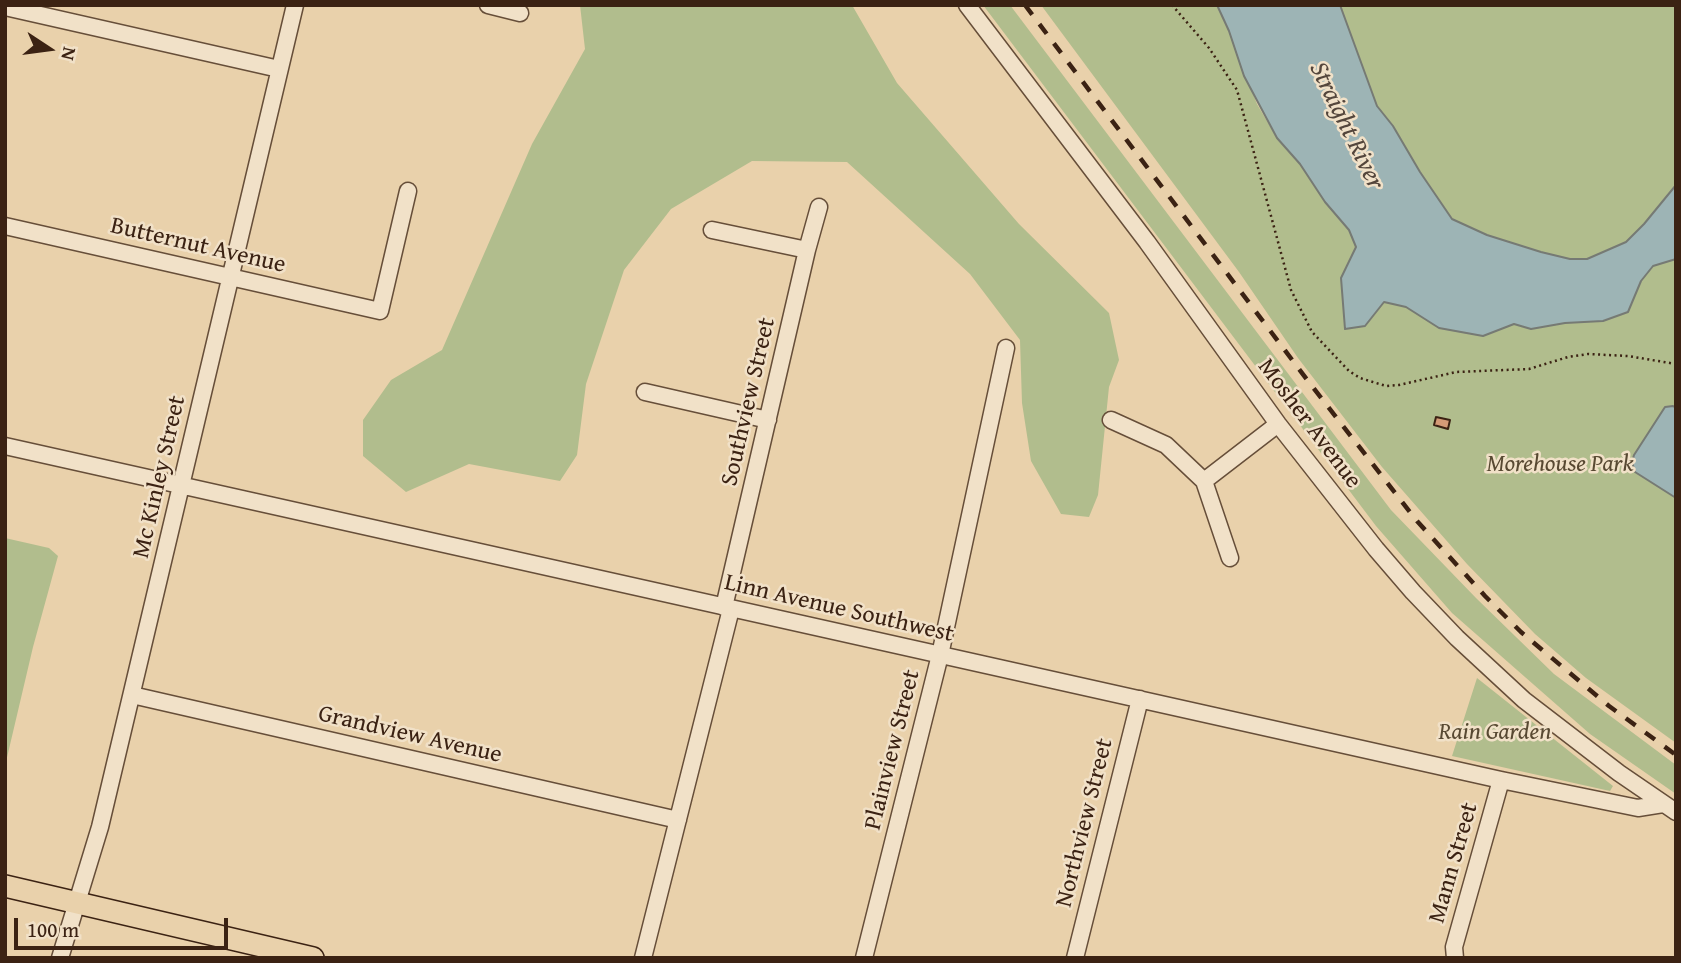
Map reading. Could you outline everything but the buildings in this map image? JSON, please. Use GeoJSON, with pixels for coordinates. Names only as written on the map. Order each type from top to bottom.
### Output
{"type":"FeatureCollection","features":[{"type":"Feature","properties":{"kind":"main road"},"geometry":{"type":"LineString","coordinates":[[5,886],[313,958]]}},
{"type":"Feature","properties":{"kind":"street","name":"Mc Kinley Street"},"geometry":{"type":"LineString","coordinates":[[60,958],[100,827],[295,5]]}},
{"type":"Feature","properties":{"kind":"street"},"geometry":{"type":"LineString","coordinates":[[488,5],[520,13]]}},
{"type":"Feature","properties":{"kind":"street","name":"Mosher Avenue"},"geometry":{"type":"LineString","coordinates":[[967,5],[1147,242],[1278,424],[1376,549],[1457,638],[1524,700],[1670,808]]}},
{"type":"Feature","properties":{"kind":"street"},"geometry":{"type":"LineString","coordinates":[[5,7],[279,69]]}},
{"type":"Feature","properties":{"kind":"street","name":"Butternut Avenue"},"geometry":{"type":"LineString","coordinates":[[5,226],[380,311],[408,191]]}},
{"type":"Feature","properties":{"kind":"street","name":"Southview Street"},"geometry":{"type":"LineString","coordinates":[[643,958],[728,608],[768,420],[819,207]]}},
{"type":"Feature","properties":{"kind":"street"},"geometry":{"type":"LineString","coordinates":[[712,230],[807,250]]}},
{"type":"Feature","properties":{"kind":"street","name":"Plainview Street"},"geometry":{"type":"LineString","coordinates":[[864,958],[940,655],[1006,348]]}},
{"type":"Feature","properties":{"kind":"street"},"geometry":{"type":"LineString","coordinates":[[645,392],[768,420]]}},
{"type":"Feature","properties":{"kind":"street"},"geometry":{"type":"LineString","coordinates":[[1111,420],[1166,445],[1204,481],[1230,558]]}},
{"type":"Feature","properties":{"kind":"street"},"geometry":{"type":"LineString","coordinates":[[1204,481],[1278,424]]}},
{"type":"Feature","properties":{"kind":"street","name":"Linn Avenue Southwest"},"geometry":{"type":"LineString","coordinates":[[5,446],[1501,780],[1638,808],[1670,808]]}},
{"type":"Feature","properties":{"kind":"street","name":"Grandview Avenue"},"geometry":{"type":"LineString","coordinates":[[132,695],[678,820]]}},
{"type":"Feature","properties":{"kind":"street","name":"Northview Street"},"geometry":{"type":"LineString","coordinates":[[1075,958],[1140,699]]}},
{"type":"Feature","properties":{"kind":"street","name":"Mann Street"},"geometry":{"type":"LineString","coordinates":[[1455,958],[1454,947],[1501,780]]}},
{"type":"Feature","properties":{"kind":"path"},"geometry":{"type":"LineString","coordinates":[[1172,5],[1209,48],[1237,90],[1292,290],[1312,332],[1349,371],[1360,378],[1386,386],[1456,372],[1529,369],[1588,354],[1628,356],[1676,364]]}},
{"type":"Feature","properties":{"kind":"green space"},"geometry":{"type":"Polygon","coordinates":[[[580,5],[852,5],[897,83],[1019,224],[1109,313],[1119,360],[1109,387],[1098,495],[1089,517],[1061,514],[1031,461],[1022,403],[1020,340],[970,274],[847,162],[752,161],[671,209],[624,270],[586,384],[577,455],[560,481],[469,464],[406,492],[363,456],[363,420],[391,380],[442,350],[532,144],[585,49],[580,5]]]}},
{"type":"Feature","properties":{"kind":"green space"},"geometry":{"type":"Polygon","coordinates":[[[983,5],[1010,5],[1391,510],[1554,674],[1676,765],[1676,794],[1590,734],[1452,613],[1376,526],[983,5]]]}},
{"type":"Feature","properties":{"kind":"green space","name":"Morehouse Park"},"geometry":{"type":"Polygon","coordinates":[[[1041,5],[1217,5],[1257,104],[1277,138],[1301,164],[1325,202],[1349,229],[1356,247],[1341,278],[1365,326],[1384,302],[1406,307],[1439,328],[1483,336],[1514,324],[1531,329],[1628,312],[1641,281],[1653,266],[1676,259],[1676,743],[1586,678],[1535,634],[1467,564],[1382,467],[1298,358],[1239,272],[1041,5]]]}},
{"type":"Feature","properties":{"kind":"green space"},"geometry":{"type":"Polygon","coordinates":[[[1340,5],[1676,5],[1676,185],[1626,242],[1587,259],[1570,259],[1541,252],[1487,235],[1452,219],[1393,126],[1377,106],[1340,5]]]}},
{"type":"Feature","properties":{"kind":"green space"},"geometry":{"type":"Polygon","coordinates":[[[5,538],[49,548],[58,556],[5,766],[5,538]]]}},
{"type":"Feature","properties":{"kind":"green space","name":"Rain Garden"},"geometry":{"type":"Polygon","coordinates":[[[1477,678],[1613,786],[1610,791],[1452,756],[1477,678]]]}},
{"type":"Feature","properties":{"kind":"water","name":"Straight River"},"geometry":{"type":"Polygon","coordinates":[[[1217,5],[1340,5],[1377,106],[1393,126],[1452,219],[1487,235],[1541,252],[1570,259],[1587,259],[1626,242],[1676,185],[1676,259],[1653,266],[1641,281],[1628,312],[1603,321],[1565,323],[1531,329],[1514,324],[1483,336],[1439,328],[1406,307],[1384,302],[1365,326],[1345,329],[1341,278],[1356,247],[1349,230],[1277,138],[1244,76],[1217,5]]]}},
{"type":"Feature","properties":{"kind":"water"},"geometry":{"type":"Polygon","coordinates":[[[1665,407],[1676,408],[1676,498],[1635,472],[1632,462],[1665,407]]]}},
{"type":"Feature","properties":{"kind":"railway"},"geometry":{"type":"LineString","coordinates":[[1025,5],[1308,381],[1417,521],[1521,632],[1609,706],[1676,755]]}}]}
